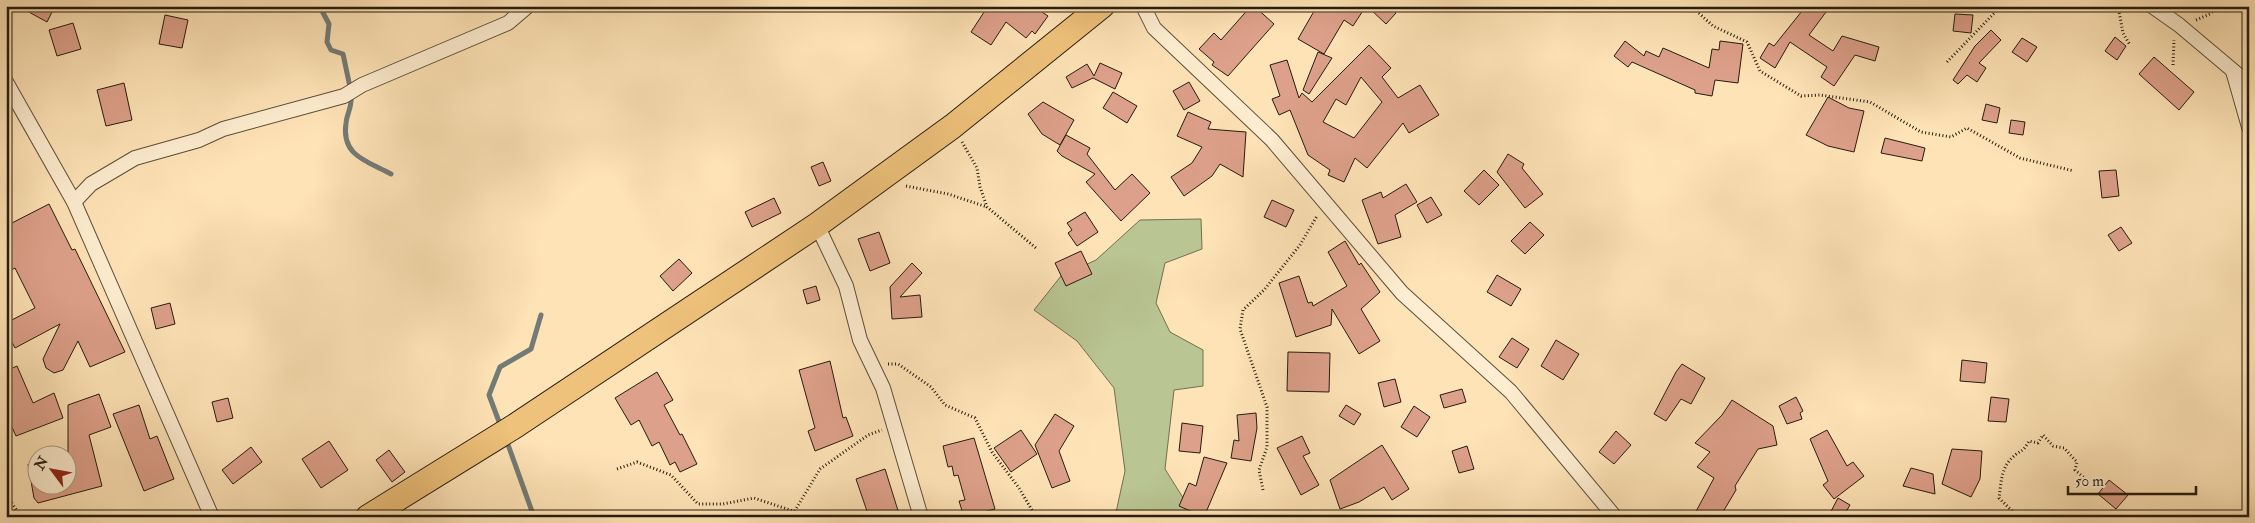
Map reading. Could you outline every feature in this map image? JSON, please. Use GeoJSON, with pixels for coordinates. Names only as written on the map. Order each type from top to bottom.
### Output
{"type":"FeatureCollection","features":[{"type":"Feature","properties":{"kind":"highway"},"geometry":{"type":"LineString","coordinates":[[368,517],[515,426],[817,225],[953,126],[1102,6]]}},
{"type":"Feature","properties":{"kind":"street"},"geometry":{"type":"LineString","coordinates":[[74,202],[91,184],[135,158],[199,140],[223,129],[344,96],[362,85],[508,23],[528,6]]}},
{"type":"Feature","properties":{"kind":"street"},"geometry":{"type":"LineString","coordinates":[[1143,6],[1154,28],[1272,140],[1402,293],[1511,392],[1615,517]]}},
{"type":"Feature","properties":{"kind":"street"},"geometry":{"type":"LineString","coordinates":[[2152,6],[2249,84]]}},
{"type":"Feature","properties":{"kind":"street"},"geometry":{"type":"LineString","coordinates":[[2233,70],[2249,127]]}},
{"type":"Feature","properties":{"kind":"street"},"geometry":{"type":"LineString","coordinates":[[6,82],[74,202],[212,517]]}},
{"type":"Feature","properties":{"kind":"street"},"geometry":{"type":"LineString","coordinates":[[817,225],[846,286],[860,340],[883,388],[921,517]]}},
{"type":"Feature","properties":{"kind":"path"},"geometry":{"type":"LineString","coordinates":[[1691,6],[1713,26],[1747,42],[1760,71],[1801,96],[1820,94],[1870,102],[1921,132],[1951,137],[1967,128],[2020,158],[2074,171]]}},
{"type":"Feature","properties":{"kind":"path"},"geometry":{"type":"LineString","coordinates":[[1948,62],[2002,6]]}},
{"type":"Feature","properties":{"kind":"path"},"geometry":{"type":"LineString","coordinates":[[2109,6],[2118,8],[2123,33],[2130,45]]}},
{"type":"Feature","properties":{"kind":"path"},"geometry":{"type":"LineString","coordinates":[[953,126],[977,168],[980,187],[987,207]]}},
{"type":"Feature","properties":{"kind":"path"},"geometry":{"type":"LineString","coordinates":[[878,180],[948,194],[987,207],[1036,248]]}},
{"type":"Feature","properties":{"kind":"path"},"geometry":{"type":"LineString","coordinates":[[1262,490],[1259,470],[1268,447],[1267,407],[1240,329],[1244,310],[1264,290],[1300,245],[1325,202]]}},
{"type":"Feature","properties":{"kind":"path"},"geometry":{"type":"LineString","coordinates":[[872,365],[898,364],[931,387],[944,405],[975,418],[992,452],[1019,488],[1036,517]]}},
{"type":"Feature","properties":{"kind":"path"},"geometry":{"type":"LineString","coordinates":[[791,517],[820,470],[868,434],[894,426]]}},
{"type":"Feature","properties":{"kind":"path"},"geometry":{"type":"LineString","coordinates":[[2037,517],[2016,516],[1999,498],[2004,468],[2013,456],[2024,451],[2029,441],[2038,443],[2043,435],[2053,446],[2064,448],[2077,462],[2075,470],[2089,482]]}},
{"type":"Feature","properties":{"kind":"path"},"geometry":{"type":"LineString","coordinates":[[617,469],[637,462],[671,474],[698,504],[723,504],[754,498],[793,511]]}},
{"type":"Feature","properties":{"kind":"path"},"geometry":{"type":"LineString","coordinates":[[6,494],[21,517]]}},
{"type":"Feature","properties":{"kind":"green space"},"geometry":{"type":"Polygon","coordinates":[[[1201,219],[1202,249],[1165,263],[1156,303],[1170,332],[1203,350],[1203,386],[1174,390],[1165,469],[1195,517],[1115,517],[1125,471],[1114,388],[1077,341],[1034,310],[1061,276],[1096,260],[1140,220],[1201,219]]]}},
{"type":"Feature","properties":{"kind":"building"},"geometry":{"type":"Polygon","coordinates":[[[18,6],[55,6],[47,22],[18,6]]]}},
{"type":"Feature","properties":{"kind":"building"},"geometry":{"type":"Polygon","coordinates":[[[988,6],[1033,6],[1048,16],[1035,34],[1032,31],[1026,38],[1006,22],[991,45],[971,32],[988,6]]]}},
{"type":"Feature","properties":{"kind":"building"},"geometry":{"type":"Polygon","coordinates":[[[1251,6],[1254,6],[1274,24],[1228,76],[1212,65],[1214,62],[1199,49],[1214,33],[1221,40],[1251,6]]]}},
{"type":"Feature","properties":{"kind":"building"},"geometry":{"type":"Polygon","coordinates":[[[1317,6],[1366,6],[1353,26],[1344,20],[1324,54],[1298,39],[1317,6]]]}},
{"type":"Feature","properties":{"kind":"building"},"geometry":{"type":"Polygon","coordinates":[[[1367,6],[1388,6],[1396,13],[1386,24],[1367,6]]]}},
{"type":"Feature","properties":{"kind":"building"},"geometry":{"type":"Polygon","coordinates":[[[1806,6],[1818,6],[1826,12],[1809,35],[1833,51],[1842,36],[1879,47],[1875,61],[1855,55],[1834,86],[1821,77],[1827,67],[1790,42],[1775,68],[1760,58],[1769,43],[1774,46],[1806,6]]]}},
{"type":"Feature","properties":{"kind":"building"},"geometry":{"type":"Polygon","coordinates":[[[1955,14],[1973,15],[1971,33],[1953,31],[1955,14]]]}},
{"type":"Feature","properties":{"kind":"building"},"geometry":{"type":"Polygon","coordinates":[[[165,15],[188,20],[182,48],[159,44],[165,15]]]}},
{"type":"Feature","properties":{"kind":"building"},"geometry":{"type":"Polygon","coordinates":[[[73,23],[81,49],[57,56],[49,30],[73,23]]]}},
{"type":"Feature","properties":{"kind":"building"},"geometry":{"type":"Polygon","coordinates":[[[1991,30],[2001,40],[1979,63],[1986,68],[1977,82],[1967,75],[1958,84],[1953,80],[1975,46],[1991,30]]]}},
{"type":"Feature","properties":{"kind":"building"},"geometry":{"type":"Polygon","coordinates":[[[2115,37],[2126,46],[2117,60],[2105,51],[2115,37]]]}},
{"type":"Feature","properties":{"kind":"building"},"geometry":{"type":"Polygon","coordinates":[[[2022,38],[2037,47],[2027,62],[2012,52],[2022,38]]]}},
{"type":"Feature","properties":{"kind":"building"},"geometry":{"type":"Polygon","coordinates":[[[1625,41],[1644,56],[1646,51],[1659,57],[1663,48],[1709,68],[1712,49],[1719,50],[1720,41],[1743,44],[1738,83],[1715,80],[1712,96],[1695,93],[1695,90],[1632,62],[1628,67],[1614,56],[1625,41]]]}},
{"type":"Feature","properties":{"kind":"building"},"geometry":{"type":"Polygon","coordinates":[[[1369,45],[1391,68],[1382,77],[1398,98],[1420,85],[1439,115],[1409,133],[1403,123],[1367,168],[1355,158],[1344,182],[1328,175],[1330,170],[1308,155],[1290,110],[1279,115],[1272,99],[1280,96],[1270,65],[1287,60],[1299,98],[1302,93],[1312,102],[1369,45]],[[1361,77],[1346,105],[1336,99],[1323,122],[1354,138],[1382,102],[1361,77]]]}},
{"type":"Feature","properties":{"kind":"building"},"geometry":{"type":"Polygon","coordinates":[[[1318,52],[1332,58],[1309,94],[1303,90],[1318,52]]]}},
{"type":"Feature","properties":{"kind":"building"},"geometry":{"type":"Polygon","coordinates":[[[2154,57],[2194,92],[2179,110],[2139,74],[2154,57]]]}},
{"type":"Feature","properties":{"kind":"building"},"geometry":{"type":"Polygon","coordinates":[[[1100,63],[1122,73],[1115,89],[1093,78],[1072,88],[1066,77],[1087,64],[1094,76],[1100,63]]]}},
{"type":"Feature","properties":{"kind":"building"},"geometry":{"type":"Polygon","coordinates":[[[1189,82],[1200,101],[1184,110],[1173,91],[1189,82]]]}},
{"type":"Feature","properties":{"kind":"building"},"geometry":{"type":"Polygon","coordinates":[[[124,83],[132,120],[106,126],[97,90],[124,83]]]}},
{"type":"Feature","properties":{"kind":"building"},"geometry":{"type":"Polygon","coordinates":[[[1113,92],[1137,106],[1127,123],[1103,108],[1113,92]]]}},
{"type":"Feature","properties":{"kind":"building"},"geometry":{"type":"Polygon","coordinates":[[[1828,97],[1849,108],[1864,111],[1854,152],[1828,146],[1806,135],[1828,97]]]}},
{"type":"Feature","properties":{"kind":"building"},"geometry":{"type":"Polygon","coordinates":[[[1043,102],[1074,120],[1060,145],[1042,134],[1028,114],[1043,102]]]}},
{"type":"Feature","properties":{"kind":"building"},"geometry":{"type":"Polygon","coordinates":[[[1986,104],[2000,108],[1997,123],[1982,120],[1986,104]]]}},
{"type":"Feature","properties":{"kind":"building"},"geometry":{"type":"Polygon","coordinates":[[[1188,112],[1211,122],[1208,129],[1246,132],[1243,177],[1220,164],[1212,176],[1184,196],[1171,177],[1192,163],[1202,147],[1177,136],[1188,112]]]}},
{"type":"Feature","properties":{"kind":"building"},"geometry":{"type":"Polygon","coordinates":[[[2011,120],[2025,122],[2023,135],[2009,133],[2011,120]]]}},
{"type":"Feature","properties":{"kind":"building"},"geometry":{"type":"Polygon","coordinates":[[[1066,135],[1090,148],[1087,154],[1115,190],[1132,174],[1150,193],[1121,221],[1086,182],[1095,174],[1062,156],[1057,151],[1066,135]]]}},
{"type":"Feature","properties":{"kind":"building"},"geometry":{"type":"Polygon","coordinates":[[[1885,138],[1925,148],[1922,161],[1881,153],[1885,138]]]}},
{"type":"Feature","properties":{"kind":"building"},"geometry":{"type":"Polygon","coordinates":[[[1508,154],[1524,164],[1522,168],[1543,194],[1525,208],[1497,172],[1508,154]]]}},
{"type":"Feature","properties":{"kind":"building"},"geometry":{"type":"Polygon","coordinates":[[[823,162],[831,181],[819,186],[811,167],[823,162]]]}},
{"type":"Feature","properties":{"kind":"building"},"geometry":{"type":"Polygon","coordinates":[[[1484,170],[1499,185],[1479,205],[1464,191],[1484,170]]]}},
{"type":"Feature","properties":{"kind":"building"},"geometry":{"type":"Polygon","coordinates":[[[2116,170],[2119,196],[2102,198],[2099,171],[2116,170]]]}},
{"type":"Feature","properties":{"kind":"building"},"geometry":{"type":"Polygon","coordinates":[[[1406,184],[1417,202],[1395,215],[1401,237],[1378,244],[1362,200],[1381,192],[1383,198],[1406,184]]]}},
{"type":"Feature","properties":{"kind":"building"},"geometry":{"type":"Polygon","coordinates":[[[1431,197],[1442,215],[1427,223],[1417,205],[1431,197]]]}},
{"type":"Feature","properties":{"kind":"building"},"geometry":{"type":"Polygon","coordinates":[[[774,198],[781,213],[752,227],[745,212],[774,198]]]}},
{"type":"Feature","properties":{"kind":"building"},"geometry":{"type":"Polygon","coordinates":[[[1272,200],[1294,210],[1286,227],[1264,217],[1272,200]]]}},
{"type":"Feature","properties":{"kind":"building"},"geometry":{"type":"Polygon","coordinates":[[[49,204],[72,250],[75,249],[125,352],[90,367],[78,341],[63,370],[54,373],[46,368],[43,359],[60,324],[15,348],[6,331],[6,323],[35,308],[15,268],[6,273],[6,226],[49,204]]]}},
{"type":"Feature","properties":{"kind":"building"},"geometry":{"type":"Polygon","coordinates":[[[1085,212],[1098,232],[1077,246],[1068,233],[1072,230],[1067,223],[1085,212]]]}},
{"type":"Feature","properties":{"kind":"building"},"geometry":{"type":"Polygon","coordinates":[[[1530,222],[1544,235],[1525,254],[1511,241],[1530,222]]]}},
{"type":"Feature","properties":{"kind":"building"},"geometry":{"type":"Polygon","coordinates":[[[2121,227],[2132,243],[2119,251],[2108,235],[2121,227]]]}},
{"type":"Feature","properties":{"kind":"building"},"geometry":{"type":"Polygon","coordinates":[[[879,232],[890,263],[870,271],[858,239],[879,232]]]}},
{"type":"Feature","properties":{"kind":"building"},"geometry":{"type":"Polygon","coordinates":[[[1345,241],[1359,265],[1361,263],[1380,292],[1361,309],[1380,341],[1359,354],[1332,309],[1331,325],[1296,337],[1279,283],[1299,276],[1308,303],[1312,302],[1313,306],[1347,286],[1328,252],[1345,241]]]}},
{"type":"Feature","properties":{"kind":"building"},"geometry":{"type":"Polygon","coordinates":[[[1081,251],[1092,274],[1066,286],[1055,263],[1081,251]]]}},
{"type":"Feature","properties":{"kind":"building"},"geometry":{"type":"Polygon","coordinates":[[[679,259],[692,273],[673,291],[660,276],[679,259]]]}},
{"type":"Feature","properties":{"kind":"building"},"geometry":{"type":"Polygon","coordinates":[[[912,263],[922,273],[900,297],[920,295],[922,317],[892,319],[890,287],[912,263]]]}},
{"type":"Feature","properties":{"kind":"building"},"geometry":{"type":"Polygon","coordinates":[[[1497,275],[1521,289],[1511,306],[1487,292],[1497,275]]]}},
{"type":"Feature","properties":{"kind":"building"},"geometry":{"type":"Polygon","coordinates":[[[816,286],[820,300],[807,304],[803,290],[816,286]]]}},
{"type":"Feature","properties":{"kind":"building"},"geometry":{"type":"Polygon","coordinates":[[[170,303],[175,324],[156,329],[151,308],[170,303]]]}},
{"type":"Feature","properties":{"kind":"building"},"geometry":{"type":"Polygon","coordinates":[[[1512,338],[1529,349],[1517,368],[1499,357],[1512,338]]]}},
{"type":"Feature","properties":{"kind":"building"},"geometry":{"type":"Polygon","coordinates":[[[1556,340],[1579,354],[1563,380],[1541,366],[1556,340]]]}},
{"type":"Feature","properties":{"kind":"building"},"geometry":{"type":"Polygon","coordinates":[[[1288,352],[1330,353],[1329,392],[1287,391],[1288,352]]]}},
{"type":"Feature","properties":{"kind":"building"},"geometry":{"type":"Polygon","coordinates":[[[1962,360],[1987,363],[1985,383],[1960,381],[1962,360]]]}},
{"type":"Feature","properties":{"kind":"building"},"geometry":{"type":"Polygon","coordinates":[[[830,361],[843,418],[846,417],[853,436],[815,451],[808,431],[815,428],[799,370],[830,361]]]}},
{"type":"Feature","properties":{"kind":"building"},"geometry":{"type":"Polygon","coordinates":[[[1682,364],[1705,378],[1691,404],[1681,399],[1666,421],[1654,414],[1682,364]]]}},
{"type":"Feature","properties":{"kind":"building"},"geometry":{"type":"Polygon","coordinates":[[[17,366],[33,403],[54,393],[63,418],[16,436],[6,414],[6,371],[17,366]]]}},
{"type":"Feature","properties":{"kind":"building"},"geometry":{"type":"Polygon","coordinates":[[[657,372],[673,400],[664,405],[680,435],[682,434],[697,464],[680,472],[675,462],[670,465],[659,442],[652,446],[639,420],[631,425],[615,398],[657,372]]]}},
{"type":"Feature","properties":{"kind":"building"},"geometry":{"type":"Polygon","coordinates":[[[1395,379],[1401,402],[1384,407],[1378,383],[1395,379]]]}},
{"type":"Feature","properties":{"kind":"building"},"geometry":{"type":"Polygon","coordinates":[[[1462,389],[1466,402],[1444,408],[1440,395],[1462,389]]]}},
{"type":"Feature","properties":{"kind":"building"},"geometry":{"type":"Polygon","coordinates":[[[99,394],[111,427],[89,435],[102,486],[78,492],[78,446],[68,446],[68,405],[99,394]]]}},
{"type":"Feature","properties":{"kind":"building"},"geometry":{"type":"Polygon","coordinates":[[[1796,397],[1803,411],[1800,413],[1802,419],[1787,424],[1779,406],[1796,397]]]}},
{"type":"Feature","properties":{"kind":"building"},"geometry":{"type":"Polygon","coordinates":[[[1991,397],[2009,399],[2006,422],[1988,421],[1991,397]]]}},
{"type":"Feature","properties":{"kind":"building"},"geometry":{"type":"Polygon","coordinates":[[[228,398],[233,418],[217,422],[212,402],[228,398]]]}},
{"type":"Feature","properties":{"kind":"building"},"geometry":{"type":"Polygon","coordinates":[[[1732,400],[1773,426],[1777,445],[1758,449],[1735,486],[1736,490],[1720,517],[1693,517],[1714,478],[1697,467],[1710,452],[1695,443],[1722,415],[1732,400]]]}},
{"type":"Feature","properties":{"kind":"building"},"geometry":{"type":"Polygon","coordinates":[[[139,405],[150,439],[157,436],[174,479],[144,491],[113,414],[139,405]]]}},
{"type":"Feature","properties":{"kind":"building"},"geometry":{"type":"Polygon","coordinates":[[[1346,405],[1361,414],[1354,425],[1339,416],[1346,405]]]}},
{"type":"Feature","properties":{"kind":"building"},"geometry":{"type":"Polygon","coordinates":[[[1414,406],[1430,417],[1417,437],[1401,427],[1414,406]]]}},
{"type":"Feature","properties":{"kind":"building"},"geometry":{"type":"Polygon","coordinates":[[[1256,413],[1257,428],[1251,461],[1231,458],[1234,440],[1239,441],[1237,415],[1256,413]]]}},
{"type":"Feature","properties":{"kind":"building"},"geometry":{"type":"Polygon","coordinates":[[[1055,414],[1074,426],[1059,451],[1070,481],[1052,488],[1035,445],[1055,414]]]}},
{"type":"Feature","properties":{"kind":"building"},"geometry":{"type":"Polygon","coordinates":[[[1182,423],[1203,426],[1200,453],[1179,451],[1182,423]]]}},
{"type":"Feature","properties":{"kind":"building"},"geometry":{"type":"Polygon","coordinates":[[[1021,430],[1037,454],[1011,472],[994,448],[1021,430]]]}},
{"type":"Feature","properties":{"kind":"building"},"geometry":{"type":"Polygon","coordinates":[[[1827,430],[1847,466],[1853,462],[1864,476],[1834,499],[1823,485],[1828,481],[1810,439],[1827,430]]]}},
{"type":"Feature","properties":{"kind":"building"},"geometry":{"type":"Polygon","coordinates":[[[1616,431],[1631,445],[1614,464],[1599,452],[1616,431]]]}},
{"type":"Feature","properties":{"kind":"building"},"geometry":{"type":"Polygon","coordinates":[[[1302,436],[1310,453],[1303,456],[1319,485],[1301,495],[1277,448],[1302,436]]]}},
{"type":"Feature","properties":{"kind":"building"},"geometry":{"type":"Polygon","coordinates":[[[974,438],[995,509],[964,517],[959,501],[965,500],[958,475],[954,476],[952,466],[948,467],[943,446],[974,438]]]}},
{"type":"Feature","properties":{"kind":"building"},"geometry":{"type":"Polygon","coordinates":[[[329,441],[348,470],[321,488],[302,459],[329,441]]]}},
{"type":"Feature","properties":{"kind":"building"},"geometry":{"type":"Polygon","coordinates":[[[1382,445],[1409,489],[1392,500],[1384,487],[1359,502],[1340,509],[1330,480],[1382,445]]]}},
{"type":"Feature","properties":{"kind":"building"},"geometry":{"type":"Polygon","coordinates":[[[1467,446],[1474,469],[1459,473],[1452,451],[1467,446]]]}},
{"type":"Feature","properties":{"kind":"building"},"geometry":{"type":"Polygon","coordinates":[[[251,447],[262,462],[233,484],[222,470],[251,447]]]}},
{"type":"Feature","properties":{"kind":"building"},"geometry":{"type":"Polygon","coordinates":[[[1952,449],[1982,451],[1980,479],[1971,497],[1942,484],[1952,449]]]}},
{"type":"Feature","properties":{"kind":"building"},"geometry":{"type":"Polygon","coordinates":[[[389,450],[405,472],[392,482],[376,460],[389,450]]]}},
{"type":"Feature","properties":{"kind":"building"},"geometry":{"type":"Polygon","coordinates":[[[1204,457],[1227,463],[1204,517],[1179,506],[1189,483],[1196,486],[1204,457]]]}},
{"type":"Feature","properties":{"kind":"building"},"geometry":{"type":"Polygon","coordinates":[[[1911,468],[1933,474],[1935,494],[1903,486],[1911,468]]]}},
{"type":"Feature","properties":{"kind":"building"},"geometry":{"type":"Polygon","coordinates":[[[885,469],[900,517],[869,517],[856,479],[885,469]]]}},
{"type":"Feature","properties":{"kind":"building"},"geometry":{"type":"Polygon","coordinates":[[[2109,480],[2128,495],[2116,509],[2098,494],[2109,480]]]}},
{"type":"Feature","properties":{"kind":"building"},"geometry":{"type":"Polygon","coordinates":[[[34,496],[64,496],[38,503],[34,496]]]}},
{"type":"Feature","properties":{"kind":"building"},"geometry":{"type":"Polygon","coordinates":[[[1838,498],[1850,505],[1843,517],[1828,517],[1838,498]]]}},
{"type":"Feature","properties":{"kind":"waterway"},"geometry":{"type":"LineString","coordinates":[[322,6],[321,9],[329,24],[327,42],[331,50],[343,54],[350,87]]}},
{"type":"Feature","properties":{"kind":"waterway"},"geometry":{"type":"LineString","coordinates":[[351,96],[346,123],[348,143],[358,156],[391,174]]}},
{"type":"Feature","properties":{"kind":"waterway"},"geometry":{"type":"LineString","coordinates":[[501,427],[489,395],[500,367],[531,349],[541,315]]}},
{"type":"Feature","properties":{"kind":"waterway"},"geometry":{"type":"LineString","coordinates":[[506,439],[534,517]]}}]}
